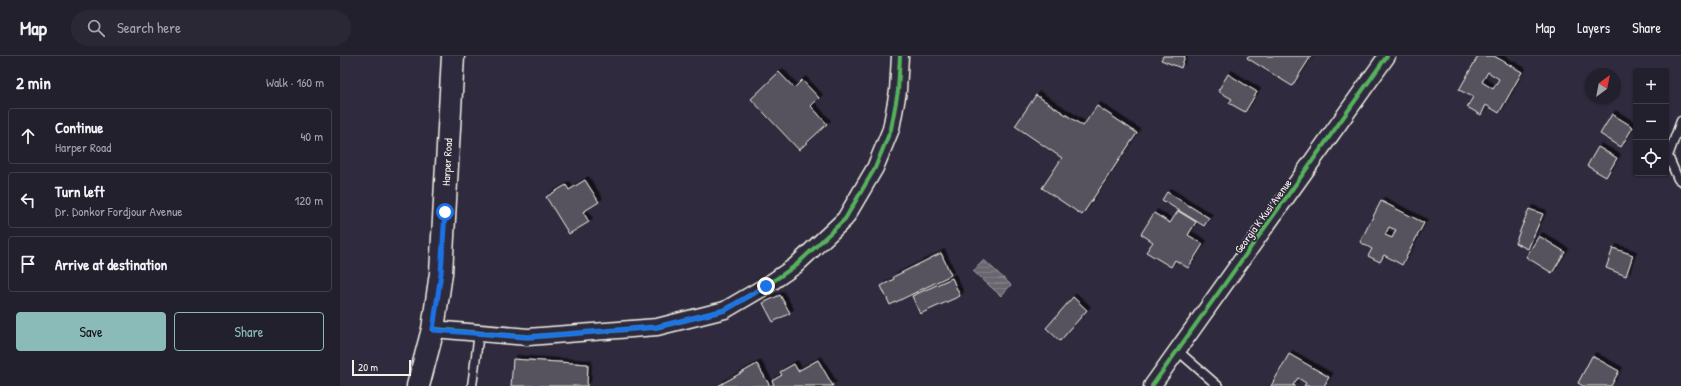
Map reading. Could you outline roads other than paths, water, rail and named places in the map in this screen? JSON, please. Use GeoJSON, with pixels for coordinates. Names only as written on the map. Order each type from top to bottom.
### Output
{"type":"FeatureCollection","features":[{"type":"Feature","properties":{"kind":"main road","name":"Harper Road"},"geometry":{"type":"LineString","coordinates":[[418,386],[433,330],[441,273],[453,56]]}},
{"type":"Feature","properties":{"kind":"street"},"geometry":{"type":"LineString","coordinates":[[433,330],[528,337],[657,327],[725,310],[766,286],[795,266],[845,220],[875,168],[891,129],[898,91],[900,56]]}},
{"type":"Feature","properties":{"kind":"street","name":"Georgia K Kusi Avenue"},"geometry":{"type":"LineString","coordinates":[[1152,386],[1387,56]]}},
{"type":"Feature","properties":{"kind":"lane"},"geometry":{"type":"LineString","coordinates":[[1681,121],[1668,156],[1678,179],[1681,181]]}},
{"type":"Feature","properties":{"kind":"lane"},"geometry":{"type":"LineString","coordinates":[[472,386],[479,333]]}},
{"type":"Feature","properties":{"kind":"lane"},"geometry":{"type":"LineString","coordinates":[[1178,351],[1218,386]]}}]}
